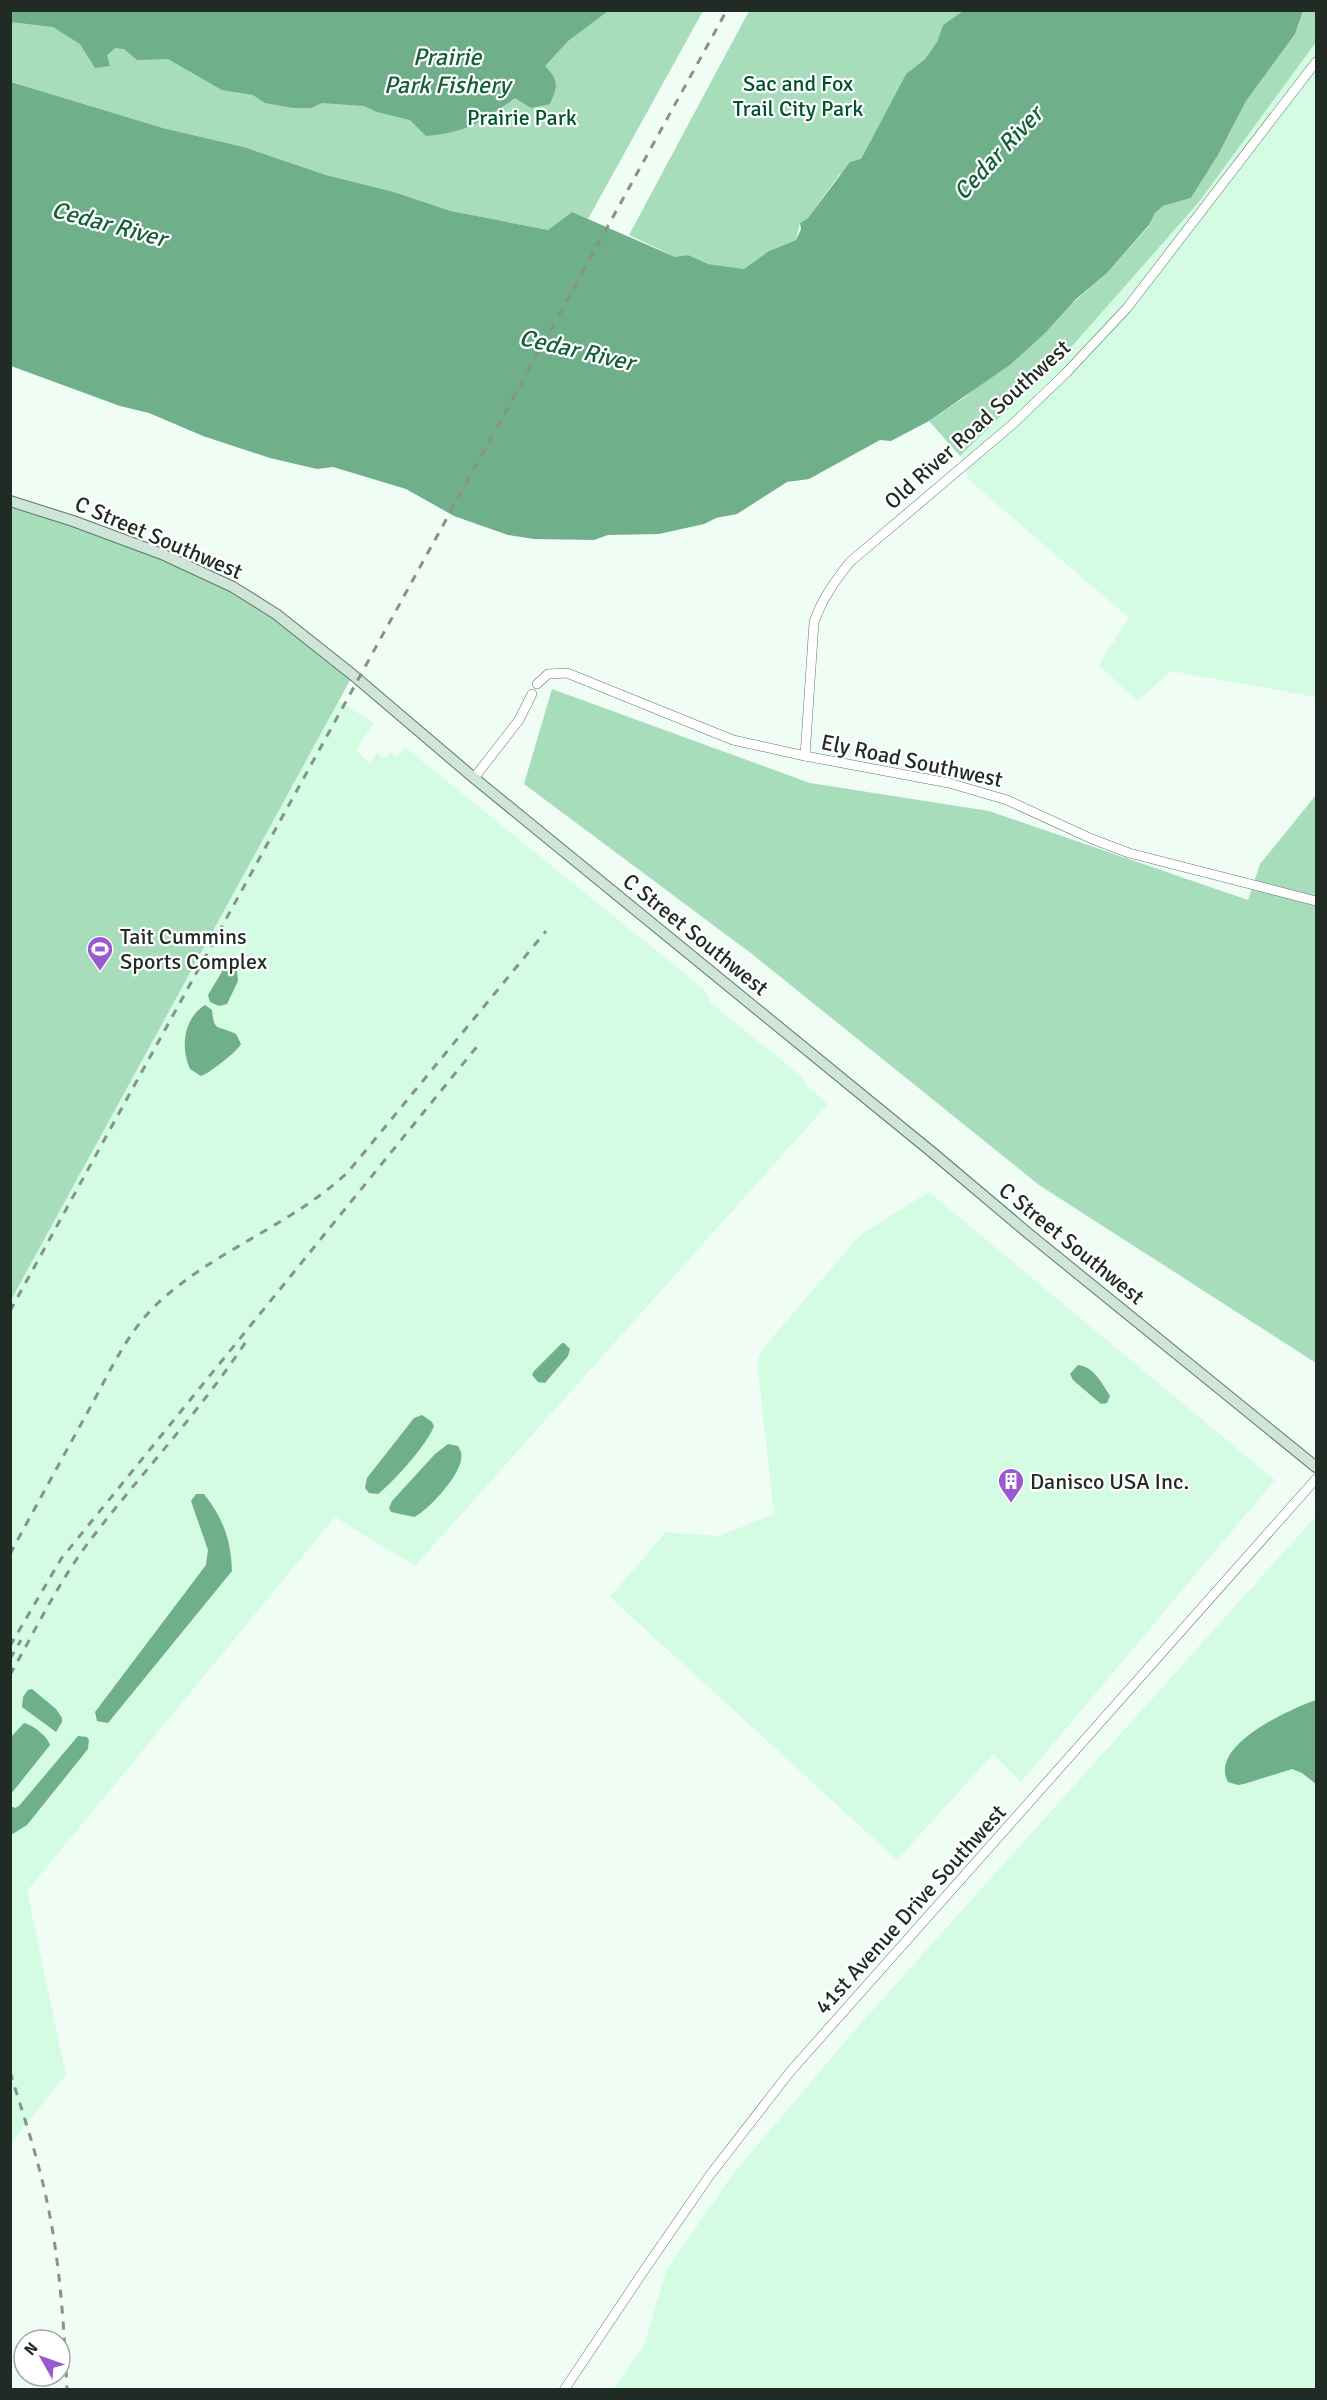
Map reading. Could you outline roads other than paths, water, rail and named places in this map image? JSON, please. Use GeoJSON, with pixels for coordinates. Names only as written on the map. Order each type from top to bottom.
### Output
{"type":"FeatureCollection","features":[{"type":"Feature","properties":{"kind":"main road","name":"C Street Southwest"},"geometry":{"type":"LineString","coordinates":[[10,501],[73,521],[162,554],[253,599],[289,623],[474,778],[1317,1467]]}},
{"type":"Feature","properties":{"kind":"street","name":"Old River Road Southwest"},"geometry":{"type":"LineString","coordinates":[[805,756],[814,622],[832,584],[850,562],[1014,423],[1066,374],[1127,308],[1317,62]]}},
{"type":"Feature","properties":{"kind":"street","name":"Ely Road Southwest"},"geometry":{"type":"LineString","coordinates":[[537,684],[548,674],[567,673],[733,740],[949,783],[1007,800],[1092,839],[1130,853],[1317,901]]}},
{"type":"Feature","properties":{"kind":"street"},"geometry":{"type":"LineString","coordinates":[[474,778],[519,720],[532,694]]}},
{"type":"Feature","properties":{"kind":"street","name":"41st Avenue Drive Southwest"},"geometry":{"type":"LineString","coordinates":[[564,2390],[710,2175],[789,2073],[1317,1479]]}},
{"type":"Feature","properties":{"kind":"water","name":"Prairie Park Fishery"},"geometry":{"type":"Polygon","coordinates":[[[10,11],[608,11],[568,41],[545,66],[556,84],[550,104],[531,108],[515,98],[493,114],[464,129],[426,136],[410,120],[377,112],[364,106],[322,103],[311,108],[293,108],[265,103],[253,95],[222,90],[168,59],[137,60],[124,49],[115,48],[107,55],[110,66],[95,68],[80,44],[53,27],[11,22],[10,11]]]}},
{"type":"Feature","properties":{"kind":"water","name":"Cedar River"},"geometry":{"type":"Polygon","coordinates":[[[963,11],[1303,11],[1295,34],[1246,101],[1218,155],[1191,198],[1163,206],[1155,213],[1149,225],[1107,273],[1075,300],[1045,333],[1011,364],[929,421],[891,441],[880,440],[809,479],[787,482],[737,514],[659,534],[608,535],[594,540],[534,539],[508,535],[454,516],[406,489],[333,467],[317,469],[270,458],[203,436],[149,413],[120,406],[11,366],[11,82],[163,128],[244,147],[326,175],[394,192],[451,211],[548,230],[572,212],[675,257],[688,255],[708,264],[744,269],[769,251],[796,240],[801,229],[800,223],[808,218],[850,162],[861,159],[906,74],[925,59],[937,42],[943,25],[963,11]]]}},
{"type":"Feature","properties":{"kind":"water"},"geometry":{"type":"Polygon","coordinates":[[[226,965],[237,971],[238,981],[227,1004],[219,1006],[210,1002],[208,995],[226,965]]]}},
{"type":"Feature","properties":{"kind":"water"},"geometry":{"type":"Polygon","coordinates":[[[205,1005],[212,1010],[216,1025],[236,1034],[241,1044],[222,1062],[201,1076],[190,1069],[185,1043],[192,1017],[205,1005]]]}},
{"type":"Feature","properties":{"kind":"water"},"geometry":{"type":"Polygon","coordinates":[[[562,1343],[570,1349],[568,1356],[545,1383],[538,1382],[532,1375],[534,1371],[562,1343]]]}},
{"type":"Feature","properties":{"kind":"water"},"geometry":{"type":"Polygon","coordinates":[[[1078,1365],[1089,1369],[1101,1381],[1110,1396],[1107,1403],[1101,1404],[1073,1380],[1070,1374],[1078,1365]]]}},
{"type":"Feature","properties":{"kind":"water"},"geometry":{"type":"Polygon","coordinates":[[[422,1415],[434,1426],[424,1443],[409,1463],[378,1494],[369,1493],[365,1488],[367,1478],[414,1418],[422,1415]]]}},
{"type":"Feature","properties":{"kind":"water"},"geometry":{"type":"Polygon","coordinates":[[[448,1444],[458,1446],[461,1458],[455,1475],[442,1492],[414,1517],[391,1512],[389,1508],[392,1501],[435,1454],[448,1444]]]}},
{"type":"Feature","properties":{"kind":"water"},"geometry":{"type":"Polygon","coordinates":[[[196,1494],[204,1494],[221,1521],[228,1539],[232,1571],[108,1723],[97,1721],[95,1712],[206,1565],[208,1550],[191,1501],[196,1494]]]}},
{"type":"Feature","properties":{"kind":"water"},"geometry":{"type":"Polygon","coordinates":[[[32,1689],[56,1709],[62,1718],[56,1732],[22,1707],[23,1697],[28,1690],[32,1689]]]}},
{"type":"Feature","properties":{"kind":"water"},"geometry":{"type":"Polygon","coordinates":[[[1316,1700],[1316,1784],[1302,1773],[1292,1769],[1244,1784],[1228,1782],[1225,1768],[1230,1755],[1240,1742],[1272,1720],[1316,1700]]]}},
{"type":"Feature","properties":{"kind":"water"},"geometry":{"type":"Polygon","coordinates":[[[24,1723],[39,1731],[50,1745],[11,1794],[11,1737],[24,1723]]]}},
{"type":"Feature","properties":{"kind":"water"},"geometry":{"type":"Polygon","coordinates":[[[78,1736],[87,1737],[88,1749],[27,1825],[11,1835],[11,1806],[15,1808],[19,1806],[78,1736]]]}},
{"type":"Feature","properties":{"kind":"railway"},"geometry":{"type":"LineString","coordinates":[[10,1311],[727,10]]}},
{"type":"Feature","properties":{"kind":"railway"},"geometry":{"type":"LineString","coordinates":[[10,1554],[120,1352],[147,1314],[180,1284],[303,1207],[348,1172],[546,931]]}},
{"type":"Feature","properties":{"kind":"railway"},"geometry":{"type":"LineString","coordinates":[[10,1646],[61,1559],[479,1044]]}},
{"type":"Feature","properties":{"kind":"railway"},"geometry":{"type":"LineString","coordinates":[[10,1675],[83,1550],[211,1390],[247,1340]]}},
{"type":"Feature","properties":{"kind":"railway"},"geometry":{"type":"LineString","coordinates":[[10,1659],[21,1640]]}},
{"type":"Feature","properties":{"kind":"railway"},"geometry":{"type":"LineString","coordinates":[[10,2072],[38,2166],[51,2221],[61,2293],[67,2390]]}},
{"type":"Feature","properties":{"kind":"place","name":"Tait Cummins Sports Complex"},"geometry":{"type":"Point","coordinates":[100,972]}},
{"type":"Feature","properties":{"kind":"place","name":"Danisco USA Inc."},"geometry":{"type":"Point","coordinates":[1011,1504]}},
{"type":"Feature","properties":{"kind":"park label","name":"Sac and Fox Trail City Park"},"geometry":{"type":"Point","coordinates":[798,96]}},
{"type":"Feature","properties":{"kind":"park label","name":"Prairie Park"},"geometry":{"type":"Point","coordinates":[522,117]}}]}
